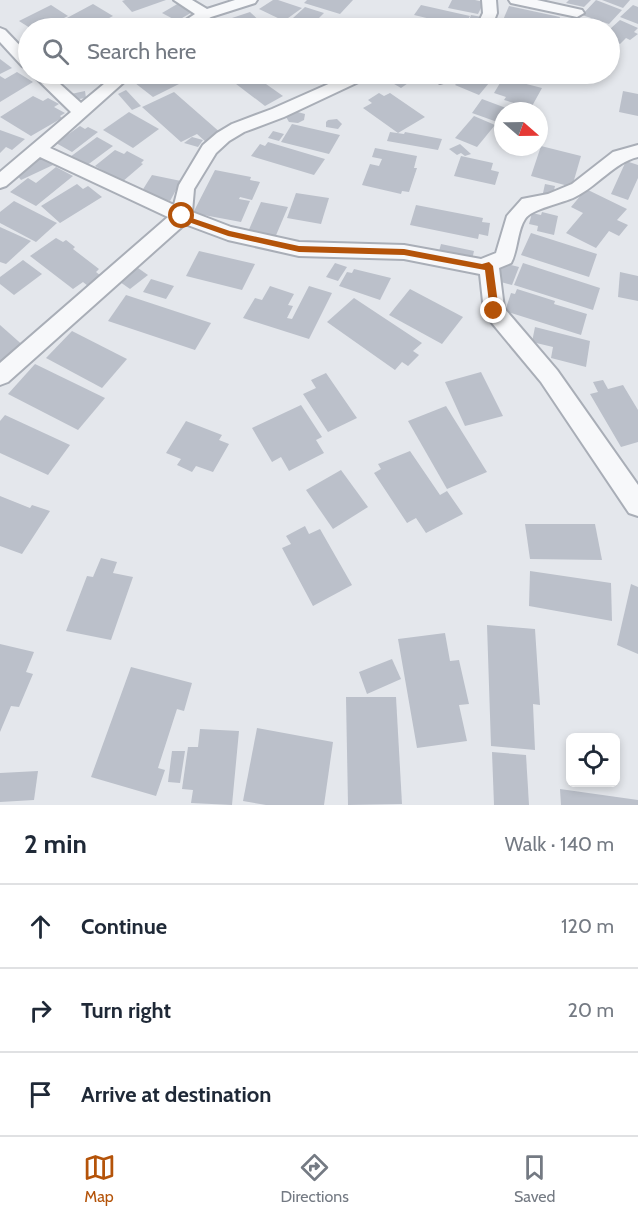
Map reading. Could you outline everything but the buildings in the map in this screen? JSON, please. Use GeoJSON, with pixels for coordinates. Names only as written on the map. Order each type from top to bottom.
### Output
{"type":"FeatureCollection","features":[{"type":"Feature","properties":{"kind":"street"},"geometry":{"type":"LineString","coordinates":[[182,0],[206,14]]}},
{"type":"Feature","properties":{"kind":"street"},"geometry":{"type":"LineString","coordinates":[[199,18],[250,0]]}},
{"type":"Feature","properties":{"kind":"street"},"geometry":{"type":"LineString","coordinates":[[488,18],[489,0]]}},
{"type":"Feature","properties":{"kind":"street"},"geometry":{"type":"LineString","coordinates":[[516,0],[577,13]]}},
{"type":"Feature","properties":{"kind":"street"},"geometry":{"type":"LineString","coordinates":[[0,33],[18,52]]}},
{"type":"Feature","properties":{"kind":"street"},"geometry":{"type":"LineString","coordinates":[[51,84],[81,112]]}},
{"type":"Feature","properties":{"kind":"street"},"geometry":{"type":"LineString","coordinates":[[0,182],[113,84]]}},
{"type":"Feature","properties":{"kind":"street"},"geometry":{"type":"LineString","coordinates":[[0,376],[182,216],[185,189],[209,149],[223,137],[238,128],[278,113],[341,84]]}},
{"type":"Feature","properties":{"kind":"street"},"geometry":{"type":"LineString","coordinates":[[38,149],[182,216],[228,233],[299,249],[404,252],[482,267],[504,258],[516,216],[529,204],[552,200],[579,188],[619,156],[638,151]]}},
{"type":"Feature","properties":{"kind":"street"},"geometry":{"type":"LineString","coordinates":[[489,266],[494,311],[549,376],[638,505]]}},
{"type":"Feature","properties":{"kind":"route"},"geometry":{"type":"LineString","coordinates":[[182,216],[228,233],[299,249],[404,252],[482,267],[489,266],[494,311]]}}]}
